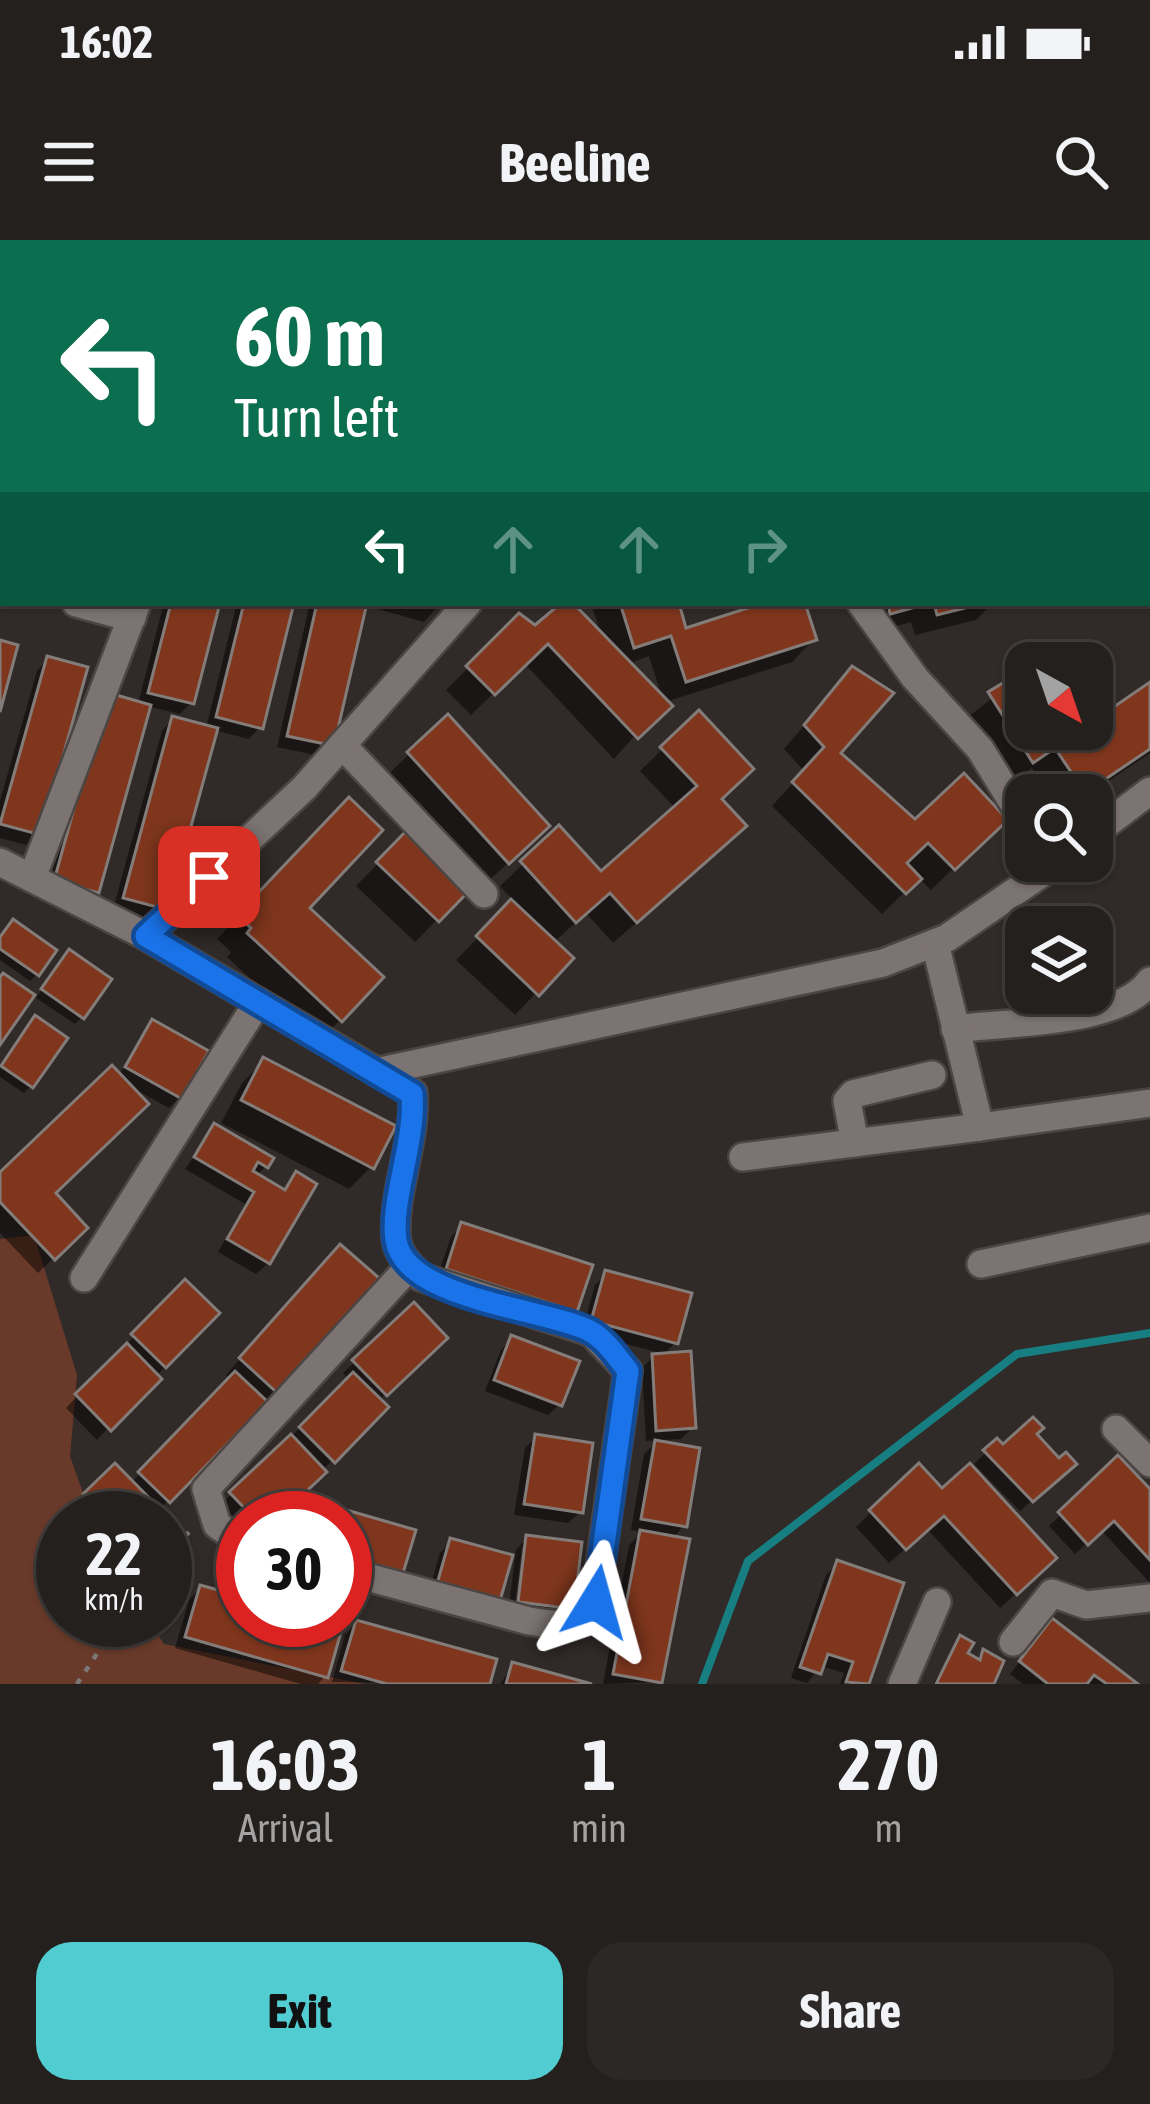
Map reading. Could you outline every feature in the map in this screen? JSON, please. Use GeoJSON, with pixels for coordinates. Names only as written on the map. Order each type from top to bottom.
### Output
{"type":"FeatureCollection","features":[{"type":"Feature","properties":{"kind":"street"},"geometry":{"type":"LineString","coordinates":[[32,878],[135,611],[98,606]]}},
{"type":"Feature","properties":{"kind":"street"},"geometry":{"type":"LineString","coordinates":[[146,936],[342,745],[465,606]]}},
{"type":"Feature","properties":{"kind":"street"},"geometry":{"type":"LineString","coordinates":[[863,606],[915,677],[980,749],[1005,790]]}},
{"type":"Feature","properties":{"kind":"street"},"geometry":{"type":"LineString","coordinates":[[342,745],[484,894]]}},
{"type":"Feature","properties":{"kind":"street"},"geometry":{"type":"LineString","coordinates":[[1113,819],[1150,791]]}},
{"type":"Feature","properties":{"kind":"street"},"geometry":{"type":"LineString","coordinates":[[0,862],[146,936],[412,1094],[414,1117],[395,1239],[410,1266],[449,1288],[591,1332],[628,1371],[596,1602],[579,1620],[556,1626],[372,1577]]}},
{"type":"Feature","properties":{"kind":"street"},"geometry":{"type":"LineString","coordinates":[[376,1072],[883,963],[935,943],[1025,882]]}},
{"type":"Feature","properties":{"kind":"street"},"geometry":{"type":"LineString","coordinates":[[935,943],[980,1126]]}},
{"type":"Feature","properties":{"kind":"street"},"geometry":{"type":"LineString","coordinates":[[956,1028],[1112,1009],[1138,998],[1150,981]]}},
{"type":"Feature","properties":{"kind":"street"},"geometry":{"type":"LineString","coordinates":[[84,1278],[258,1002]]}},
{"type":"Feature","properties":{"kind":"street"},"geometry":{"type":"LineString","coordinates":[[855,1143],[847,1101],[853,1094],[932,1075]]}},
{"type":"Feature","properties":{"kind":"street"},"geometry":{"type":"LineString","coordinates":[[743,1157],[1150,1103]]}},
{"type":"Feature","properties":{"kind":"street"},"geometry":{"type":"LineString","coordinates":[[981,1264],[1150,1228]]}},
{"type":"Feature","properties":{"kind":"street"},"geometry":{"type":"LineString","coordinates":[[216,1520],[206,1490],[410,1266]]}},
{"type":"Feature","properties":{"kind":"street"},"geometry":{"type":"LineString","coordinates":[[1116,1429],[1150,1463]]}},
{"type":"Feature","properties":{"kind":"street"},"geometry":{"type":"LineString","coordinates":[[1013,1642],[1052,1593],[1086,1605],[1150,1598]]}},
{"type":"Feature","properties":{"kind":"street"},"geometry":{"type":"LineString","coordinates":[[902,1684],[937,1602]]}},
{"type":"Feature","properties":{"kind":"path"},"geometry":{"type":"LineString","coordinates":[[192,1529],[209,1510]]}},
{"type":"Feature","properties":{"kind":"path"},"geometry":{"type":"LineString","coordinates":[[77,1684],[101,1647]]}},
{"type":"Feature","properties":{"kind":"shaded area"},"geometry":{"type":"Polygon","coordinates":[[[34,1235],[77,1375],[70,1456],[82,1491],[36,1491],[36,1647],[179,1647],[365,1684],[0,1684],[0,1239],[34,1235]]]}},
{"type":"Feature","properties":{"kind":"building"},"geometry":{"type":"Polygon","coordinates":[[[170,606],[219,606],[194,704],[148,693],[170,606]]]}},
{"type":"Feature","properties":{"kind":"building"},"geometry":{"type":"Polygon","coordinates":[[[243,606],[293,606],[263,729],[216,717],[243,606]]]}},
{"type":"Feature","properties":{"kind":"building"},"geometry":{"type":"Polygon","coordinates":[[[316,606],[366,606],[334,746],[287,736],[316,606]]]}},
{"type":"Feature","properties":{"kind":"building"},"geometry":{"type":"Polygon","coordinates":[[[557,606],[576,606],[673,706],[638,739],[548,644],[495,695],[466,666],[519,613],[535,625],[557,606]]]}},
{"type":"Feature","properties":{"kind":"building"},"geometry":{"type":"Polygon","coordinates":[[[621,606],[680,606],[686,628],[754,606],[806,606],[817,640],[686,682],[671,636],[634,648],[621,606]]]}},
{"type":"Feature","properties":{"kind":"building"},"geometry":{"type":"Polygon","coordinates":[[[889,606],[919,606],[890,614],[889,606]]]}},
{"type":"Feature","properties":{"kind":"building"},"geometry":{"type":"Polygon","coordinates":[[[935,606],[973,606],[937,615],[935,606]]]}},
{"type":"Feature","properties":{"kind":"building"},"geometry":{"type":"Polygon","coordinates":[[[0,640],[18,645],[0,712],[0,640]]]}},
{"type":"Feature","properties":{"kind":"building"},"geometry":{"type":"Polygon","coordinates":[[[47,656],[88,667],[41,835],[0,824],[47,656]]]}},
{"type":"Feature","properties":{"kind":"building"},"geometry":{"type":"Polygon","coordinates":[[[852,666],[894,693],[841,753],[915,819],[964,773],[1005,817],[1005,823],[955,870],[928,843],[907,863],[922,879],[906,894],[792,782],[824,747],[804,725],[852,666]]]}},
{"type":"Feature","properties":{"kind":"building"},"geometry":{"type":"Polygon","coordinates":[[[1005,682],[1005,719],[988,692],[1005,682]]]}},
{"type":"Feature","properties":{"kind":"building"},"geometry":{"type":"Polygon","coordinates":[[[1150,682],[1150,749],[1113,774],[1072,774],[1056,750],[1113,750],[1113,708],[1150,682]]]}},
{"type":"Feature","properties":{"kind":"building"},"geometry":{"type":"Polygon","coordinates":[[[106,692],[151,705],[99,893],[54,881],[106,692]]]}},
{"type":"Feature","properties":{"kind":"building"},"geometry":{"type":"Polygon","coordinates":[[[699,710],[754,769],[722,799],[747,826],[637,923],[610,893],[576,923],[520,861],[559,825],[601,871],[697,786],[660,747],[699,710]]]}},
{"type":"Feature","properties":{"kind":"building"},"geometry":{"type":"Polygon","coordinates":[[[448,714],[550,826],[509,864],[407,752],[448,714]]]}},
{"type":"Feature","properties":{"kind":"building"},"geometry":{"type":"Polygon","coordinates":[[[172,716],[218,728],[168,910],[123,898],[172,716]]]}},
{"type":"Feature","properties":{"kind":"building"},"geometry":{"type":"Polygon","coordinates":[[[1025,750],[1052,750],[1033,763],[1025,750]]]}},
{"type":"Feature","properties":{"kind":"building"},"geometry":{"type":"Polygon","coordinates":[[[349,797],[383,830],[310,908],[384,977],[342,1022],[247,933],[251,928],[237,915],[349,797]]]}},
{"type":"Feature","properties":{"kind":"building"},"geometry":{"type":"Polygon","coordinates":[[[406,831],[469,891],[439,922],[376,862],[406,831]]]}},
{"type":"Feature","properties":{"kind":"building"},"geometry":{"type":"Polygon","coordinates":[[[511,899],[574,958],[539,996],[476,936],[511,899]]]}},
{"type":"Feature","properties":{"kind":"building"},"geometry":{"type":"Polygon","coordinates":[[[13,919],[57,950],[39,976],[0,949],[0,937],[13,919]]]}},
{"type":"Feature","properties":{"kind":"building"},"geometry":{"type":"Polygon","coordinates":[[[69,949],[112,979],[84,1019],[41,989],[69,949]]]}},
{"type":"Feature","properties":{"kind":"building"},"geometry":{"type":"Polygon","coordinates":[[[3,973],[35,995],[0,1045],[0,977],[3,973]]]}},
{"type":"Feature","properties":{"kind":"building"},"geometry":{"type":"Polygon","coordinates":[[[35,1015],[68,1038],[33,1088],[1,1066],[35,1015]]]}},
{"type":"Feature","properties":{"kind":"building"},"geometry":{"type":"Polygon","coordinates":[[[152,1019],[209,1051],[182,1099],[125,1067],[152,1019]]]}},
{"type":"Feature","properties":{"kind":"building"},"geometry":{"type":"Polygon","coordinates":[[[263,1057],[396,1126],[374,1169],[241,1100],[263,1057]]]}},
{"type":"Feature","properties":{"kind":"building"},"geometry":{"type":"Polygon","coordinates":[[[112,1065],[149,1104],[56,1193],[88,1228],[55,1260],[0,1202],[0,1172],[112,1065]]]}},
{"type":"Feature","properties":{"kind":"building"},"geometry":{"type":"Polygon","coordinates":[[[214,1123],[274,1158],[268,1168],[258,1162],[253,1171],[285,1190],[296,1171],[317,1184],[270,1264],[227,1239],[254,1192],[194,1157],[214,1123]]]}},
{"type":"Feature","properties":{"kind":"building"},"geometry":{"type":"Polygon","coordinates":[[[461,1222],[593,1265],[577,1312],[446,1269],[461,1222]]]}},
{"type":"Feature","properties":{"kind":"building"},"geometry":{"type":"Polygon","coordinates":[[[340,1244],[386,1284],[284,1399],[239,1358],[340,1244]]]}},
{"type":"Feature","properties":{"kind":"building"},"geometry":{"type":"Polygon","coordinates":[[[605,1270],[692,1293],[678,1344],[591,1321],[605,1270]]]}},
{"type":"Feature","properties":{"kind":"building"},"geometry":{"type":"Polygon","coordinates":[[[185,1279],[220,1313],[166,1368],[131,1334],[185,1279]]]}},
{"type":"Feature","properties":{"kind":"building"},"geometry":{"type":"Polygon","coordinates":[[[414,1302],[448,1338],[387,1396],[352,1360],[414,1302]]]}},
{"type":"Feature","properties":{"kind":"building"},"geometry":{"type":"Polygon","coordinates":[[[511,1335],[580,1361],[562,1406],[494,1380],[511,1335]]]}},
{"type":"Feature","properties":{"kind":"building"},"geometry":{"type":"Polygon","coordinates":[[[127,1343],[162,1379],[111,1431],[75,1394],[127,1343]]]}},
{"type":"Feature","properties":{"kind":"building"},"geometry":{"type":"Polygon","coordinates":[[[691,1351],[696,1428],[656,1431],[652,1354],[691,1351]]]}},
{"type":"Feature","properties":{"kind":"building"},"geometry":{"type":"Polygon","coordinates":[[[235,1371],[268,1402],[182,1491],[158,1491],[138,1472],[235,1371]]]}},
{"type":"Feature","properties":{"kind":"building"},"geometry":{"type":"Polygon","coordinates":[[[353,1372],[389,1407],[335,1463],[299,1427],[353,1372]]]}},
{"type":"Feature","properties":{"kind":"building"},"geometry":{"type":"Polygon","coordinates":[[[1033,1417],[1044,1428],[1037,1434],[1059,1458],[1066,1452],[1077,1464],[1033,1502],[983,1450],[997,1438],[1003,1444],[1033,1417]]]}},
{"type":"Feature","properties":{"kind":"building"},"geometry":{"type":"Polygon","coordinates":[[[291,1434],[327,1472],[307,1491],[230,1491],[291,1434]]]}},
{"type":"Feature","properties":{"kind":"building"},"geometry":{"type":"Polygon","coordinates":[[[535,1434],[593,1443],[583,1513],[524,1504],[535,1434]]]}},
{"type":"Feature","properties":{"kind":"building"},"geometry":{"type":"Polygon","coordinates":[[[655,1440],[700,1448],[687,1527],[641,1519],[655,1440]]]}},
{"type":"Feature","properties":{"kind":"building"},"geometry":{"type":"Polygon","coordinates":[[[1118,1455],[1150,1489],[1150,1560],[1114,1521],[1088,1545],[1058,1512],[1118,1455]]]}},
{"type":"Feature","properties":{"kind":"building"},"geometry":{"type":"Polygon","coordinates":[[[115,1463],[142,1491],[86,1491],[115,1463]]]}},
{"type":"Feature","properties":{"kind":"building"},"geometry":{"type":"Polygon","coordinates":[[[919,1463],[942,1488],[970,1463],[1057,1558],[1017,1595],[944,1516],[906,1550],[869,1510],[919,1463]]]}},
{"type":"Feature","properties":{"kind":"building"},"geometry":{"type":"Polygon","coordinates":[[[372,1517],[416,1530],[401,1580],[372,1572],[372,1517]]]}},
{"type":"Feature","properties":{"kind":"building"},"geometry":{"type":"Polygon","coordinates":[[[640,1530],[690,1539],[662,1683],[613,1674],[640,1530]]]}},
{"type":"Feature","properties":{"kind":"building"},"geometry":{"type":"Polygon","coordinates":[[[526,1535],[582,1542],[574,1609],[518,1602],[526,1535]]]}},
{"type":"Feature","properties":{"kind":"building"},"geometry":{"type":"Polygon","coordinates":[[[450,1538],[513,1555],[498,1608],[435,1591],[450,1538]]]}},
{"type":"Feature","properties":{"kind":"building"},"geometry":{"type":"Polygon","coordinates":[[[837,1560],[904,1583],[869,1684],[846,1682],[853,1662],[828,1654],[821,1674],[800,1667],[837,1560]]]}},
{"type":"Feature","properties":{"kind":"building"},"geometry":{"type":"Polygon","coordinates":[[[200,1585],[216,1589],[216,1646],[192,1639],[192,1613],[200,1585]]]}},
{"type":"Feature","properties":{"kind":"building"},"geometry":{"type":"Polygon","coordinates":[[[1052,1618],[1138,1684],[1107,1684],[1094,1675],[1087,1684],[1048,1684],[1019,1661],[1052,1618]]]}},
{"type":"Feature","properties":{"kind":"building"},"geometry":{"type":"Polygon","coordinates":[[[372,1624],[497,1659],[490,1684],[387,1684],[341,1671],[348,1647],[372,1647],[372,1624]]]}},
{"type":"Feature","properties":{"kind":"building"},"geometry":{"type":"Polygon","coordinates":[[[960,1635],[974,1643],[968,1653],[980,1660],[983,1649],[1004,1661],[994,1684],[936,1684],[960,1635]]]}},
{"type":"Feature","properties":{"kind":"building"},"geometry":{"type":"Polygon","coordinates":[[[220,1647],[337,1647],[328,1678],[220,1647]]]}},
{"type":"Feature","properties":{"kind":"building"},"geometry":{"type":"Polygon","coordinates":[[[512,1662],[592,1684],[506,1684],[512,1662]]]}},
{"type":"Feature","properties":{"kind":"waterway"},"geometry":{"type":"LineString","coordinates":[[702,1684],[748,1561],[1017,1354],[1150,1333]]}},
{"type":"Feature","properties":{"kind":"route"},"geometry":{"type":"LineString","coordinates":[[209,877],[146,936],[412,1094],[414,1117],[395,1239],[403,1259],[421,1276],[449,1288],[591,1332],[614,1351],[628,1371],[596,1602]]}}]}
